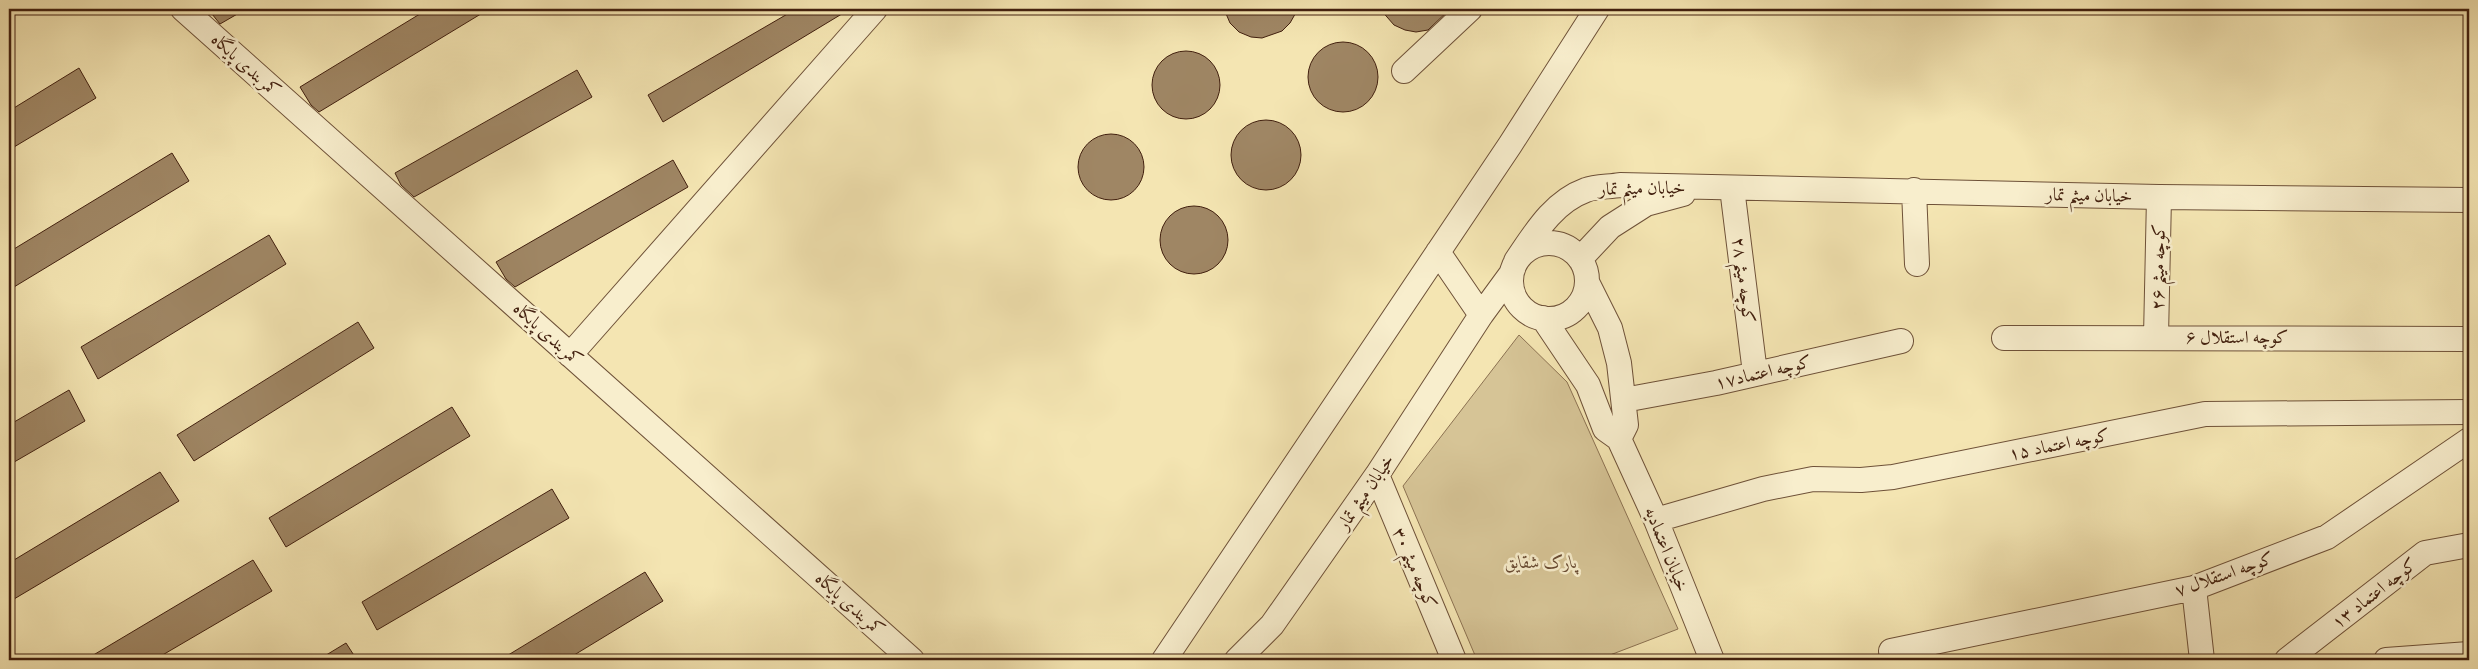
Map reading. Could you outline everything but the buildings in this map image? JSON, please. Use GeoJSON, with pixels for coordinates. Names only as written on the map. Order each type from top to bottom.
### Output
{"type":"FeatureCollection","features":[{"type":"Feature","properties":{"kind":"street","name":"کمربندی پایگاه"},"geometry":{"type":"LineString","coordinates":[[183,9],[912,660]]}},
{"type":"Feature","properties":{"kind":"street"},"geometry":{"type":"LineString","coordinates":[[570,355],[875,9]]}},
{"type":"Feature","properties":{"kind":"street"},"geometry":{"type":"LineString","coordinates":[[1404,71],[1470,9]]}},
{"type":"Feature","properties":{"kind":"street"},"geometry":{"type":"LineString","coordinates":[[1164,660],[1438,252],[1597,9]]}},
{"type":"Feature","properties":{"kind":"street","name":"خیابان میثم تمار"},"geometry":{"type":"LineString","coordinates":[[1237,660],[1272,625],[1377,475],[1545,219],[1568,199],[1587,190],[1620,185],[1914,190],[2159,197],[2469,200]]}},
{"type":"Feature","properties":{"kind":"street","name":"خیابان میثم تمار"},"geometry":{"type":"LineString","coordinates":[[1580,258],[1610,228],[1646,204],[1708,187]]}},
{"type":"Feature","properties":{"kind":"street","name":"کوچه میثم ۲۸"},"geometry":{"type":"LineString","coordinates":[[1732,188],[1755,373]]}},
{"type":"Feature","properties":{"kind":"street"},"geometry":{"type":"LineString","coordinates":[[1914,190],[1917,264]]}},
{"type":"Feature","properties":{"kind":"street","name":"کوچه میثم ۲۶"},"geometry":{"type":"LineString","coordinates":[[2156,337],[2159,197]]}},
{"type":"Feature","properties":{"kind":"street"},"geometry":{"type":"LineString","coordinates":[[1536,316],[1518,303],[1512,290],[1514,268],[1526,250],[1540,244],[1555,243],[1569,248],[1580,258],[1587,282],[1610,328],[1624,400],[1626,425],[1619,438]]}},
{"type":"Feature","properties":{"kind":"street"},"geometry":{"type":"LineString","coordinates":[[1438,252],[1481,314],[1506,311],[1558,318],[1571,312],[1581,301],[1587,282]]}},
{"type":"Feature","properties":{"kind":"street","name":"خیابان اعتمادیه"},"geometry":{"type":"LineString","coordinates":[[1536,316],[1588,385],[1605,429],[1619,438],[1656,520],[1712,660]]}},
{"type":"Feature","properties":{"kind":"street","name":"کوچه استقلال ۶"},"geometry":{"type":"LineString","coordinates":[[2004,338],[2469,338]]}},
{"type":"Feature","properties":{"kind":"street","name":"کوچه اعتماد۱۷"},"geometry":{"type":"LineString","coordinates":[[1624,400],[1716,383],[1901,341]]}},
{"type":"Feature","properties":{"kind":"street","name":"کوچه اعتماد ۱۵"},"geometry":{"type":"LineString","coordinates":[[1656,520],[1763,489],[1814,479],[1862,480],[1893,477],[2205,414],[2469,412]]}},
{"type":"Feature","properties":{"kind":"street","name":"کوچه استقلال ۷"},"geometry":{"type":"LineString","coordinates":[[1891,651],[2194,588],[2327,538],[2469,440]]}},
{"type":"Feature","properties":{"kind":"street","name":"کوچه میثم ۳۰"},"geometry":{"type":"LineString","coordinates":[[1377,475],[1452,660]]}},
{"type":"Feature","properties":{"kind":"street","name":"کوچه اعتماد ۱۳"},"geometry":{"type":"LineString","coordinates":[[2288,660],[2425,553],[2469,545]]}},
{"type":"Feature","properties":{"kind":"street"},"geometry":{"type":"LineString","coordinates":[[2194,588],[2202,660]]}},
{"type":"Feature","properties":{"kind":"street"},"geometry":{"type":"LineString","coordinates":[[2386,660],[2469,654]]}},
{"type":"Feature","properties":{"kind":"green space","name":"پارک شقایق"},"geometry":{"type":"Polygon","coordinates":[[[1519,335],[1567,382],[1678,629],[1597,660],[1477,660],[1403,486],[1519,335]]]}}]}
